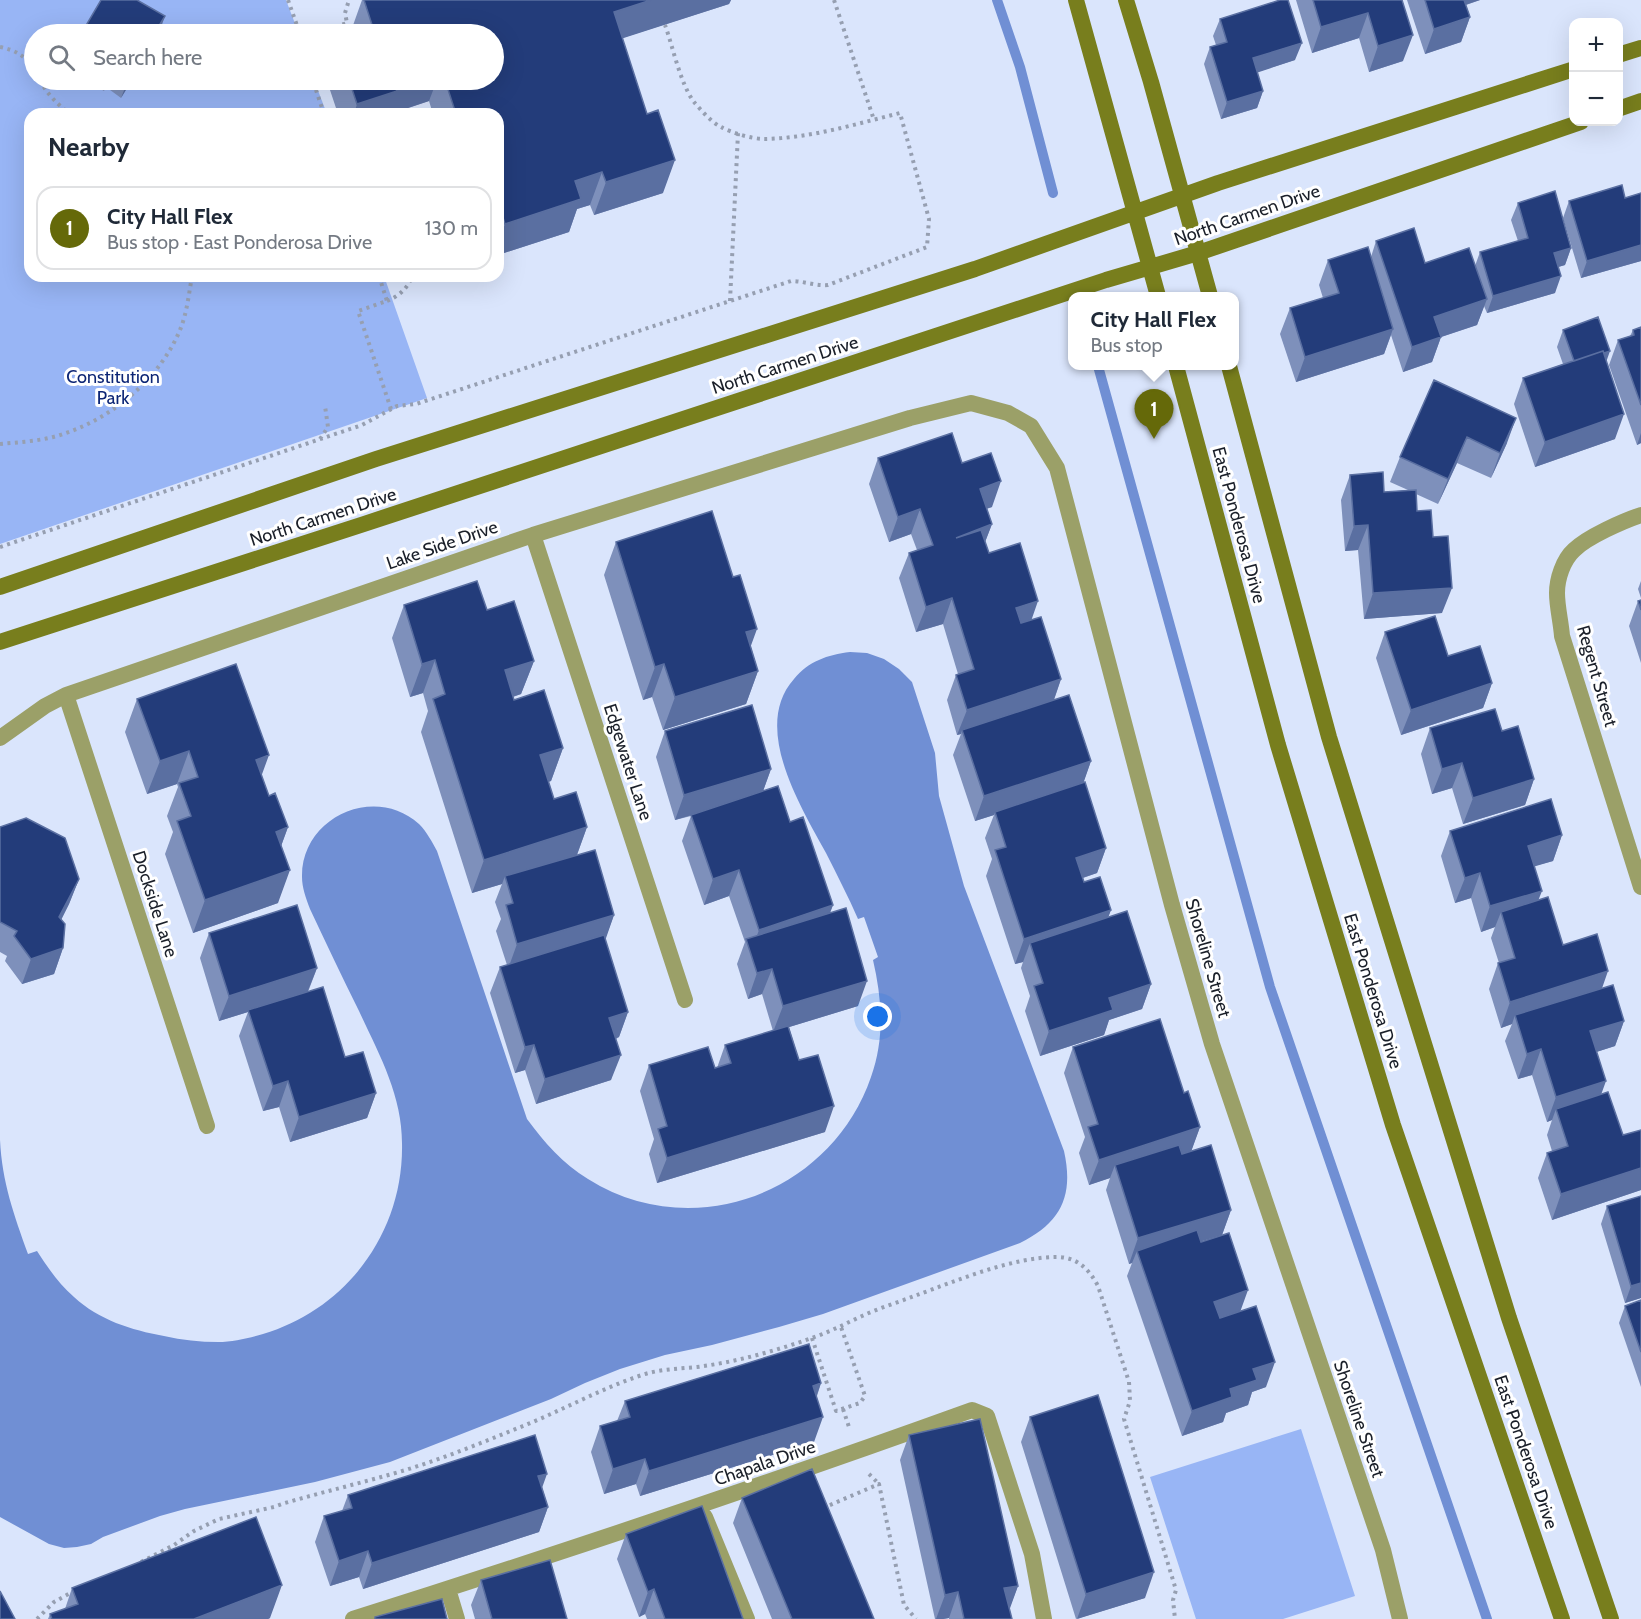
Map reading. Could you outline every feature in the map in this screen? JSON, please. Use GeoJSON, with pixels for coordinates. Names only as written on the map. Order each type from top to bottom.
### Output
{"type":"FeatureCollection","features":[{"type":"Feature","properties":{"kind":"main road"},"geometry":{"type":"LineString","coordinates":[[1076,0],[1157,292]]}},
{"type":"Feature","properties":{"kind":"main road"},"geometry":{"type":"LineString","coordinates":[[1126,0],[1209,292]]}},
{"type":"Feature","properties":{"kind":"main road"},"geometry":{"type":"LineString","coordinates":[[1623,53],[1641,48]]}},
{"type":"Feature","properties":{"kind":"main road","name":"North Carmen Drive"},"geometry":{"type":"LineString","coordinates":[[0,587],[376,459],[975,269],[1182,196],[1569,71]]}},
{"type":"Feature","properties":{"kind":"main road"},"geometry":{"type":"LineString","coordinates":[[1623,107],[1641,101]]}},
{"type":"Feature","properties":{"kind":"main road","name":"North Carmen Drive"},"geometry":{"type":"LineString","coordinates":[[1069,292],[1198,253],[1569,126]]}},
{"type":"Feature","properties":{"kind":"main road","name":"North Carmen Drive"},"geometry":{"type":"LineString","coordinates":[[0,642],[1068,292]]}},
{"type":"Feature","properties":{"kind":"main road","name":"East Ponderosa Drive"},"geometry":{"type":"LineString","coordinates":[[1177,370],[1278,745],[1390,1114],[1562,1619]]}},
{"type":"Feature","properties":{"kind":"main road","name":"East Ponderosa Drive"},"geometry":{"type":"LineString","coordinates":[[1230,370],[1332,749],[1509,1318],[1611,1619]]}},
{"type":"Feature","properties":{"kind":"street","name":"Shoreline Street"},"geometry":{"type":"LineString","coordinates":[[910,418],[970,403],[1008,413],[1031,426],[1057,468],[1172,905],[1212,1044],[1383,1550],[1400,1619]]}},
{"type":"Feature","properties":{"kind":"street","name":"Lake Side Drive"},"geometry":{"type":"LineString","coordinates":[[0,738],[45,706],[66,695],[533,535],[910,418]]}},
{"type":"Feature","properties":{"kind":"street","name":"Regent Street"},"geometry":{"type":"LineString","coordinates":[[1641,515],[1624,521],[1574,550],[1559,576],[1557,593],[1562,636],[1641,887]]}},
{"type":"Feature","properties":{"kind":"street","name":"Edgewater Lane"},"geometry":{"type":"LineString","coordinates":[[533,535],[685,1000]]}},
{"type":"Feature","properties":{"kind":"street","name":"Dockside Lane"},"geometry":{"type":"LineString","coordinates":[[66,695],[207,1126]]}},
{"type":"Feature","properties":{"kind":"street","name":"Chapala Drive"},"geometry":{"type":"LineString","coordinates":[[353,1619],[700,1506],[972,1410],[987,1416],[1032,1554],[1044,1619]]}},
{"type":"Feature","properties":{"kind":"street"},"geometry":{"type":"LineString","coordinates":[[700,1506],[747,1619]]}},
{"type":"Feature","properties":{"kind":"street"},"geometry":{"type":"LineString","coordinates":[[448,1589],[457,1619]]}},
{"type":"Feature","properties":{"kind":"path"},"geometry":{"type":"LineString","coordinates":[[288,0],[296,24]]}},
{"type":"Feature","properties":{"kind":"path"},"geometry":{"type":"LineString","coordinates":[[345,24],[347,23],[345,13],[349,0]]}},
{"type":"Feature","properties":{"kind":"path"},"geometry":{"type":"LineString","coordinates":[[834,0],[874,120]]}},
{"type":"Feature","properties":{"kind":"path"},"geometry":{"type":"LineString","coordinates":[[0,548],[362,425],[397,406],[416,404],[791,281],[820,286],[828,285],[927,246],[929,219],[900,113],[840,129],[763,139],[719,126],[694,101],[685,84],[665,25]]}},
{"type":"Feature","properties":{"kind":"path"},"geometry":{"type":"LineString","coordinates":[[0,47],[24,57]]}},
{"type":"Feature","properties":{"kind":"path"},"geometry":{"type":"LineString","coordinates":[[46,90],[62,108]]}},
{"type":"Feature","properties":{"kind":"path"},"geometry":{"type":"LineString","coordinates":[[316,90],[322,108]]}},
{"type":"Feature","properties":{"kind":"path"},"geometry":{"type":"LineString","coordinates":[[730,301],[738,133]]}},
{"type":"Feature","properties":{"kind":"path"},"geometry":{"type":"LineString","coordinates":[[0,444],[32,441],[63,434],[93,422],[120,404],[144,383],[170,348],[180,329],[191,282]]}},
{"type":"Feature","properties":{"kind":"path"},"geometry":{"type":"LineString","coordinates":[[381,282],[387,301]]}},
{"type":"Feature","properties":{"kind":"path"},"geometry":{"type":"LineString","coordinates":[[392,409],[358,311],[398,297],[409,282]]}},
{"type":"Feature","properties":{"kind":"path"},"geometry":{"type":"LineString","coordinates":[[319,440],[328,427],[325,406]]}},
{"type":"Feature","properties":{"kind":"path"},"geometry":{"type":"LineString","coordinates":[[133,1565],[219,1519],[274,1507],[427,1463],[518,1428],[602,1389],[646,1373],[699,1367],[812,1338],[862,1316],[962,1278],[1018,1262],[1067,1257],[1083,1265],[1094,1277],[1129,1382],[1130,1401],[1124,1419],[1176,1590],[1173,1600],[1175,1619]]}},
{"type":"Feature","properties":{"kind":"path"},"geometry":{"type":"LineString","coordinates":[[812,1338],[836,1411],[860,1403],[865,1396],[841,1327]]}},
{"type":"Feature","properties":{"kind":"path"},"geometry":{"type":"LineString","coordinates":[[819,1510],[879,1484],[904,1605],[916,1619]]}},
{"type":"Feature","properties":{"kind":"path"},"geometry":{"type":"LineString","coordinates":[[37,1619],[54,1602],[81,1587]]}},
{"type":"Feature","properties":{"kind":"green space","name":"Constitution Park"},"geometry":{"type":"Polygon","coordinates":[[[0,0],[286,0],[295,24],[24,24],[24,90],[318,90],[325,108],[24,108],[24,282],[386,282],[427,398],[0,544],[0,0]]]}},
{"type":"Feature","properties":{"kind":"green space"},"geometry":{"type":"Polygon","coordinates":[[[1301,1429],[1355,1596],[1283,1619],[1196,1619],[1150,1477],[1301,1429]]]}},
{"type":"Feature","properties":{"kind":"shaded area"},"geometry":{"type":"Polygon","coordinates":[[[850,652],[867,653],[884,659],[912,682],[935,753],[939,796],[964,886],[1064,1151],[1067,1167],[1065,1195],[1055,1217],[1046,1227],[1020,1243],[823,1314],[620,1369],[551,1399],[390,1462],[315,1482],[185,1509],[103,1537],[91,1544],[77,1547],[64,1548],[49,1544],[0,1517],[0,1140],[6,1184],[28,1254],[37,1251],[69,1292],[94,1312],[140,1331],[204,1342],[224,1342],[263,1334],[293,1322],[320,1306],[344,1286],[365,1262],[381,1236],[393,1207],[400,1176],[402,1143],[398,1108],[388,1075],[310,909],[302,881],[305,856],[314,838],[327,823],[344,813],[362,807],[382,807],[401,812],[419,824],[427,834],[437,851],[527,1119],[554,1152],[570,1167],[588,1179],[629,1198],[671,1207],[713,1206],[754,1196],[792,1178],[825,1151],[852,1117],[871,1077],[878,1048],[881,1018],[873,960],[878,957],[864,917],[858,919],[804,813],[784,767],[777,720],[782,698],[800,673],[819,660],[850,652]]]}},
{"type":"Feature","properties":{"kind":"building"},"geometry":{"type":"Polygon","coordinates":[[[101,0],[137,0],[165,16],[160,24],[87,24],[101,0]]]}},
{"type":"Feature","properties":{"kind":"building"},"geometry":{"type":"Polygon","coordinates":[[[364,0],[651,0],[614,12],[647,114],[658,110],[675,160],[606,182],[602,172],[575,181],[581,199],[505,224],[504,108],[454,108],[448,90],[504,90],[504,24],[372,24],[364,0]]]}},
{"type":"Feature","properties":{"kind":"building"},"geometry":{"type":"Polygon","coordinates":[[[1280,0],[1288,0],[1302,43],[1253,58],[1263,91],[1227,102],[1210,47],[1227,42],[1220,19],[1280,0]]]}},
{"type":"Feature","properties":{"kind":"building"},"geometry":{"type":"Polygon","coordinates":[[[1313,0],[1402,0],[1413,35],[1378,46],[1368,13],[1321,27],[1313,0]]]}},
{"type":"Feature","properties":{"kind":"building"},"geometry":{"type":"Polygon","coordinates":[[[1425,0],[1464,0],[1470,17],[1434,29],[1425,0]]]}},
{"type":"Feature","properties":{"kind":"building"},"geometry":{"type":"Polygon","coordinates":[[[352,90],[397,91],[357,104],[352,90]]]}},
{"type":"Feature","properties":{"kind":"building"},"geometry":{"type":"Polygon","coordinates":[[[1622,185],[1625,198],[1641,193],[1641,245],[1587,261],[1569,201],[1622,185]]]}},
{"type":"Feature","properties":{"kind":"building"},"geometry":{"type":"Polygon","coordinates":[[[1555,191],[1571,248],[1554,253],[1561,276],[1493,296],[1480,252],[1528,238],[1518,203],[1555,191]]]}},
{"type":"Feature","properties":{"kind":"building"},"geometry":{"type":"Polygon","coordinates":[[[1414,228],[1425,263],[1469,248],[1487,299],[1434,317],[1441,337],[1412,347],[1376,241],[1414,228]]]}},
{"type":"Feature","properties":{"kind":"building"},"geometry":{"type":"Polygon","coordinates":[[[1368,247],[1393,329],[1305,357],[1290,308],[1339,293],[1328,260],[1368,247]]]}},
{"type":"Feature","properties":{"kind":"building"},"geometry":{"type":"Polygon","coordinates":[[[1598,317],[1610,351],[1604,353],[1603,351],[1574,361],[1563,330],[1598,317]]]}},
{"type":"Feature","properties":{"kind":"building"},"geometry":{"type":"Polygon","coordinates":[[[1641,327],[1641,405],[1618,340],[1634,335],[1633,330],[1641,327]]]}},
{"type":"Feature","properties":{"kind":"building"},"geometry":{"type":"Polygon","coordinates":[[[1603,351],[1624,414],[1545,442],[1523,378],[1603,351]]]}},
{"type":"Feature","properties":{"kind":"building"},"geometry":{"type":"Polygon","coordinates":[[[1434,380],[1516,418],[1500,453],[1467,437],[1448,479],[1400,457],[1434,380]]]}},
{"type":"Feature","properties":{"kind":"building"},"geometry":{"type":"Polygon","coordinates":[[[952,433],[962,463],[991,453],[1001,481],[980,489],[992,524],[956,538],[981,530],[989,553],[1020,543],[1038,601],[1016,608],[1021,623],[1041,617],[1061,679],[967,710],[956,675],[974,669],[952,598],[926,607],[909,553],[933,545],[920,509],[898,517],[878,458],[952,433]]]}},
{"type":"Feature","properties":{"kind":"building"},"geometry":{"type":"Polygon","coordinates":[[[1383,472],[1384,492],[1416,490],[1417,511],[1431,510],[1433,537],[1448,536],[1452,588],[1373,593],[1368,525],[1354,526],[1350,475],[1383,472]]]}},
{"type":"Feature","properties":{"kind":"building"},"geometry":{"type":"Polygon","coordinates":[[[712,511],[733,577],[740,575],[757,629],[746,632],[758,671],[675,697],[664,664],[655,667],[616,542],[712,511]]]}},
{"type":"Feature","properties":{"kind":"building"},"geometry":{"type":"Polygon","coordinates":[[[477,581],[487,610],[514,601],[534,661],[505,670],[514,700],[544,690],[563,748],[540,755],[554,799],[576,792],[587,827],[484,860],[433,699],[445,694],[435,660],[422,664],[404,605],[477,581]]]}},
{"type":"Feature","properties":{"kind":"building"},"geometry":{"type":"Polygon","coordinates":[[[1435,616],[1448,656],[1480,646],[1492,683],[1411,710],[1385,632],[1435,616]]]}},
{"type":"Feature","properties":{"kind":"building"},"geometry":{"type":"Polygon","coordinates":[[[236,664],[269,755],[256,760],[269,796],[275,793],[288,827],[276,832],[290,870],[205,900],[177,821],[191,816],[179,783],[198,777],[189,751],[160,761],[137,699],[236,664]]]}},
{"type":"Feature","properties":{"kind":"building"},"geometry":{"type":"Polygon","coordinates":[[[1069,695],[1091,761],[984,796],[962,730],[1069,695]]]}},
{"type":"Feature","properties":{"kind":"building"},"geometry":{"type":"Polygon","coordinates":[[[752,705],[771,769],[684,795],[665,731],[752,705]]]}},
{"type":"Feature","properties":{"kind":"building"},"geometry":{"type":"Polygon","coordinates":[[[1495,709],[1502,731],[1518,726],[1534,779],[1473,798],[1462,763],[1442,769],[1430,728],[1495,709]]]}},
{"type":"Feature","properties":{"kind":"building"},"geometry":{"type":"Polygon","coordinates":[[[1085,782],[1106,848],[1076,858],[1084,882],[1100,877],[1111,910],[1024,939],[995,850],[1006,847],[995,812],[1085,782]]]}},
{"type":"Feature","properties":{"kind":"building"},"geometry":{"type":"Polygon","coordinates":[[[778,786],[790,822],[803,817],[833,905],[759,930],[739,870],[713,879],[691,815],[778,786]]]}},
{"type":"Feature","properties":{"kind":"building"},"geometry":{"type":"Polygon","coordinates":[[[1551,799],[1562,835],[1528,846],[1542,891],[1490,906],[1480,873],[1465,878],[1450,831],[1551,799]]]}},
{"type":"Feature","properties":{"kind":"building"},"geometry":{"type":"Polygon","coordinates":[[[26,818],[65,838],[79,879],[59,917],[65,924],[63,948],[31,959],[14,936],[17,931],[0,922],[0,827],[26,818]]]}},
{"type":"Feature","properties":{"kind":"building"},"geometry":{"type":"Polygon","coordinates":[[[595,850],[614,915],[517,944],[506,905],[513,903],[505,876],[595,850]]]}},
{"type":"Feature","properties":{"kind":"building"},"geometry":{"type":"Polygon","coordinates":[[[1548,897],[1563,945],[1597,934],[1608,971],[1510,1002],[1498,963],[1515,958],[1501,912],[1548,897]]]}},
{"type":"Feature","properties":{"kind":"building"},"geometry":{"type":"Polygon","coordinates":[[[297,905],[317,968],[229,996],[209,933],[297,905]]]}},
{"type":"Feature","properties":{"kind":"building"},"geometry":{"type":"Polygon","coordinates":[[[846,908],[867,981],[783,1006],[772,969],[757,973],[746,939],[846,908]]]}},
{"type":"Feature","properties":{"kind":"building"},"geometry":{"type":"Polygon","coordinates":[[[1127,911],[1151,984],[1109,998],[1113,1010],[1049,1031],[1034,986],[1043,983],[1030,943],[1127,911]]]}},
{"type":"Feature","properties":{"kind":"building"},"geometry":{"type":"Polygon","coordinates":[[[604,935],[628,1012],[609,1018],[621,1055],[545,1079],[534,1045],[525,1047],[500,967],[604,935]]]}},
{"type":"Feature","properties":{"kind":"building"},"geometry":{"type":"Polygon","coordinates":[[[1613,985],[1624,1021],[1590,1031],[1606,1081],[1556,1097],[1541,1049],[1527,1054],[1515,1015],[1613,985]]]}},
{"type":"Feature","properties":{"kind":"building"},"geometry":{"type":"Polygon","coordinates":[[[323,987],[345,1057],[363,1052],[376,1093],[299,1117],[288,1081],[273,1086],[248,1010],[323,987]]]}},
{"type":"Feature","properties":{"kind":"building"},"geometry":{"type":"Polygon","coordinates":[[[1160,1019],[1184,1093],[1188,1091],[1200,1127],[1099,1160],[1088,1127],[1098,1124],[1073,1047],[1160,1019]]]}},
{"type":"Feature","properties":{"kind":"building"},"geometry":{"type":"Polygon","coordinates":[[[788,1026],[799,1060],[818,1055],[834,1106],[667,1158],[658,1129],[667,1126],[649,1065],[708,1047],[715,1068],[731,1063],[725,1045],[788,1026]]]}},
{"type":"Feature","properties":{"kind":"building"},"geometry":{"type":"Polygon","coordinates":[[[1608,1092],[1623,1135],[1641,1130],[1641,1168],[1561,1194],[1547,1153],[1568,1146],[1556,1109],[1608,1092]]]}},
{"type":"Feature","properties":{"kind":"building"},"geometry":{"type":"Polygon","coordinates":[[[1179,1145],[1182,1154],[1211,1145],[1231,1210],[1138,1238],[1115,1165],[1179,1145]]]}},
{"type":"Feature","properties":{"kind":"building"},"geometry":{"type":"Polygon","coordinates":[[[1641,1196],[1641,1283],[1631,1286],[1607,1206],[1641,1196]]]}},
{"type":"Feature","properties":{"kind":"building"},"geometry":{"type":"Polygon","coordinates":[[[1197,1230],[1201,1242],[1229,1233],[1248,1290],[1214,1302],[1220,1318],[1256,1306],[1275,1362],[1253,1369],[1257,1380],[1230,1389],[1232,1397],[1192,1411],[1137,1251],[1197,1230]]]}},
{"type":"Feature","properties":{"kind":"building"},"geometry":{"type":"Polygon","coordinates":[[[1641,1300],[1641,1352],[1625,1306],[1641,1300]]]}},
{"type":"Feature","properties":{"kind":"building"},"geometry":{"type":"Polygon","coordinates":[[[809,1344],[821,1383],[813,1386],[823,1417],[649,1471],[645,1459],[613,1469],[600,1426],[630,1417],[625,1401],[809,1344]]]}},
{"type":"Feature","properties":{"kind":"building"},"geometry":{"type":"Polygon","coordinates":[[[1098,1395],[1154,1572],[1086,1594],[1030,1417],[1098,1395]]]}},
{"type":"Feature","properties":{"kind":"building"},"geometry":{"type":"Polygon","coordinates":[[[980,1419],[1018,1586],[1004,1588],[1012,1619],[964,1619],[958,1592],[945,1595],[909,1435],[980,1419]]]}},
{"type":"Feature","properties":{"kind":"building"},"geometry":{"type":"Polygon","coordinates":[[[535,1435],[547,1474],[538,1476],[548,1507],[372,1563],[368,1551],[339,1561],[324,1516],[352,1508],[348,1495],[535,1435]]]}},
{"type":"Feature","properties":{"kind":"building"},"geometry":{"type":"Polygon","coordinates":[[[812,1469],[874,1619],[792,1619],[742,1498],[812,1469]]]}},
{"type":"Feature","properties":{"kind":"building"},"geometry":{"type":"Polygon","coordinates":[[[702,1506],[743,1619],[665,1619],[654,1589],[648,1592],[626,1534],[702,1506]]]}},
{"type":"Feature","properties":{"kind":"building"},"geometry":{"type":"Polygon","coordinates":[[[256,1517],[282,1585],[194,1619],[52,1619],[50,1614],[78,1604],[72,1588],[256,1517]]]}},
{"type":"Feature","properties":{"kind":"building"},"geometry":{"type":"Polygon","coordinates":[[[550,1560],[567,1619],[492,1619],[481,1580],[550,1560]]]}},
{"type":"Feature","properties":{"kind":"building"},"geometry":{"type":"Polygon","coordinates":[[[0,1591],[15,1619],[0,1619],[0,1591]]]}},
{"type":"Feature","properties":{"kind":"building"},"geometry":{"type":"Polygon","coordinates":[[[442,1599],[447,1619],[375,1619],[375,1617],[442,1599]]]}},
{"type":"Feature","properties":{"kind":"waterway"},"geometry":{"type":"LineString","coordinates":[[997,0],[1020,67],[1053,193]]}},
{"type":"Feature","properties":{"kind":"waterway"},"geometry":{"type":"LineString","coordinates":[[1099,370],[1270,987],[1487,1619]]}},
{"type":"Feature","properties":{"kind":"place","name":"City Hall Flex"},"geometry":{"type":"Point","coordinates":[1154,439]}}]}
